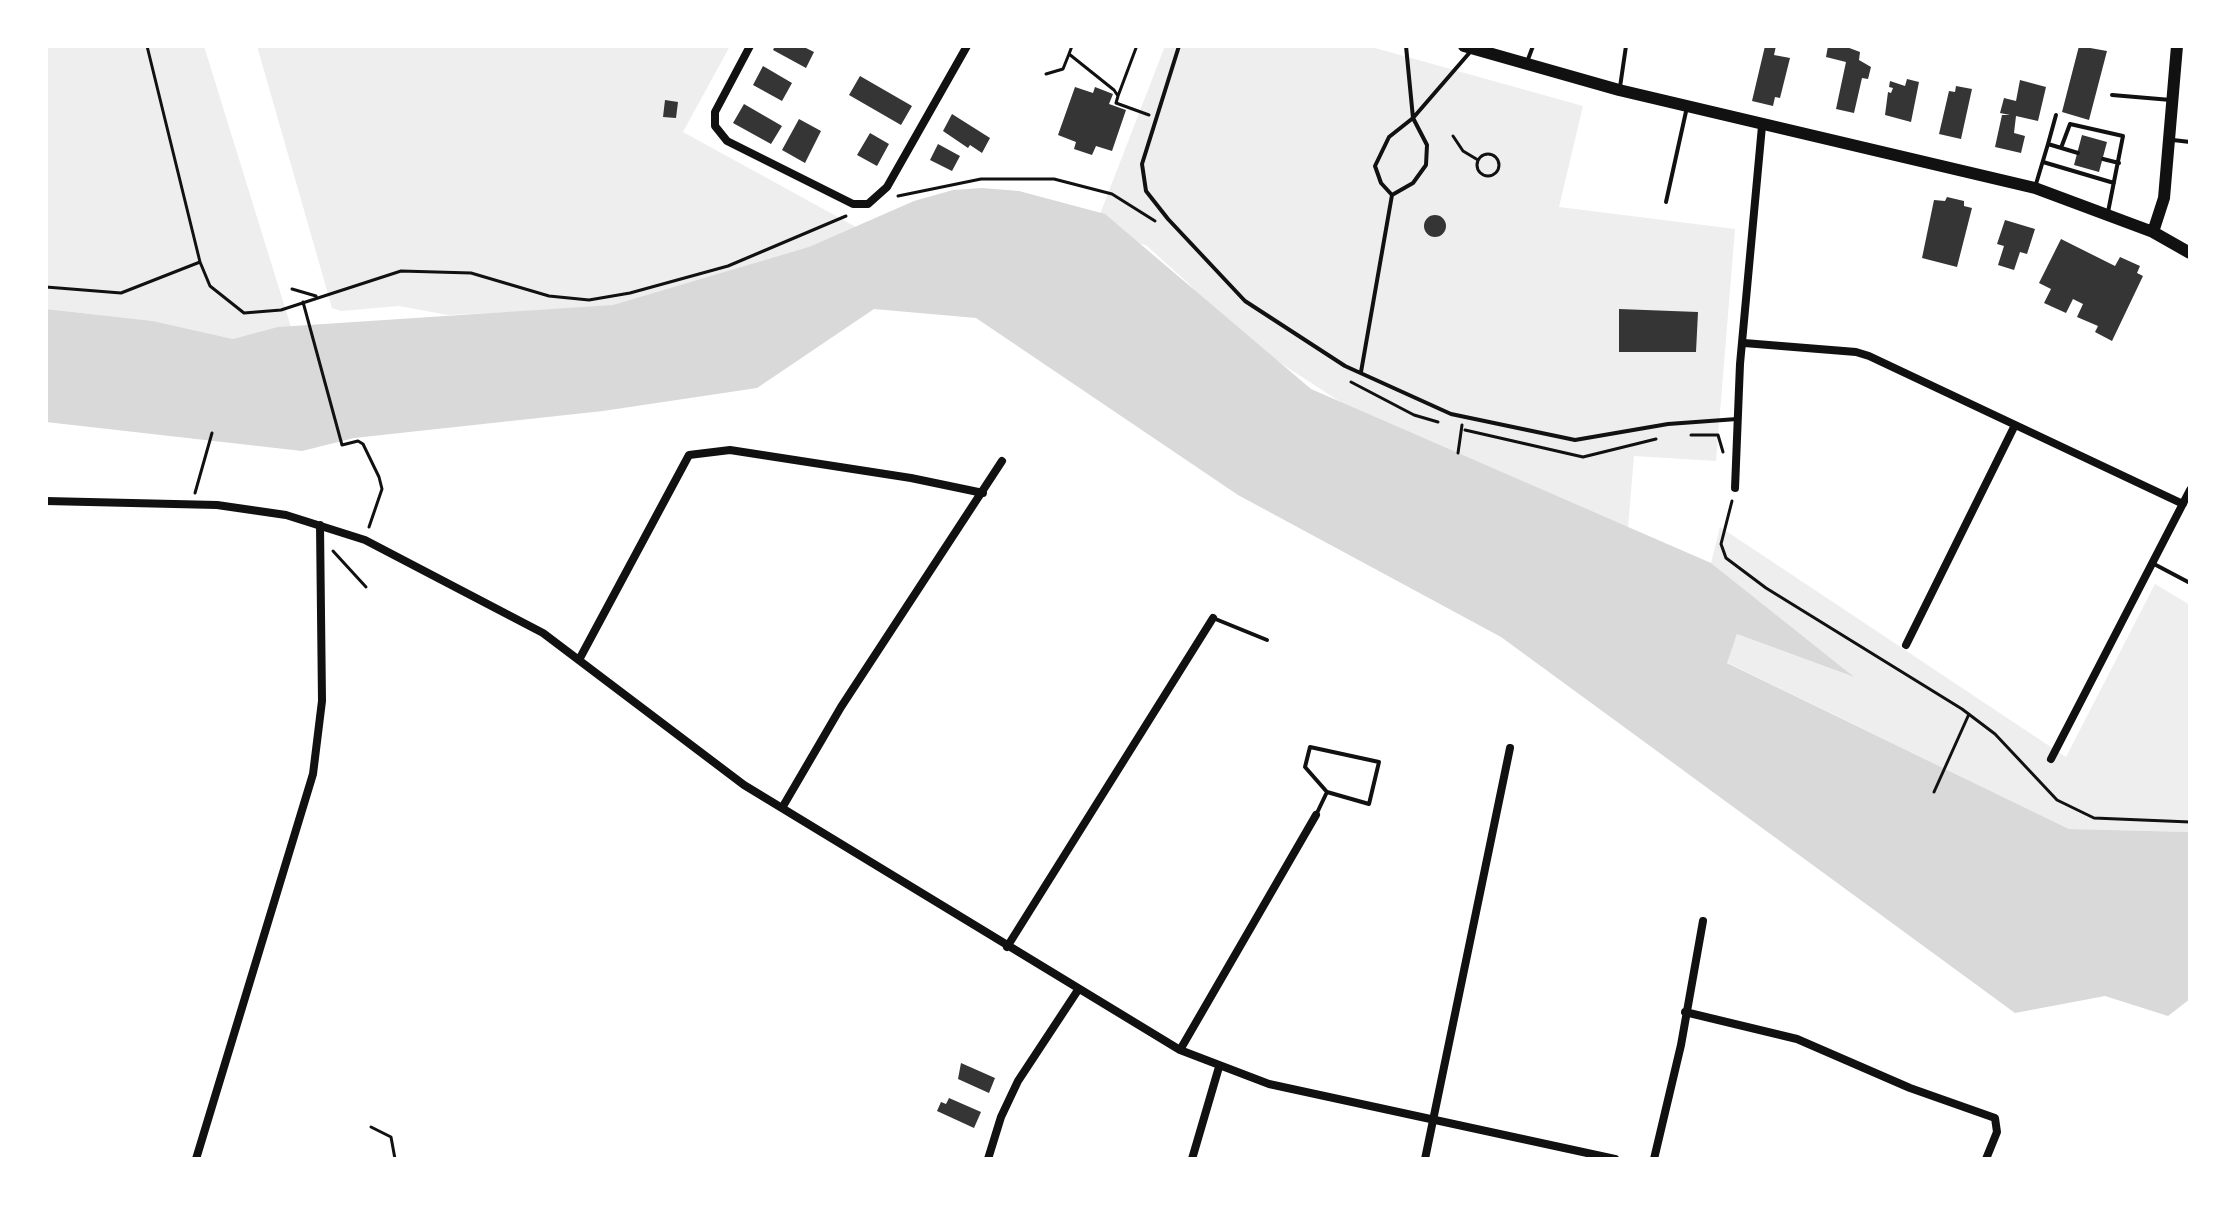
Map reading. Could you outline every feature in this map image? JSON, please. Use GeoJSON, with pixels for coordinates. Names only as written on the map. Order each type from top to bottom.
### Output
{"type":"FeatureCollection","features":[{"type":"Feature","properties":{"kind":"main road"},"geometry":{"type":"LineString","coordinates":[[2153,232],[2164,198],[2177,46]]}},
{"type":"Feature","properties":{"kind":"main road"},"geometry":{"type":"LineString","coordinates":[[1469,47],[1619,90],[1762,126],[2035,188],[2153,232],[2190,253]]}},
{"type":"Feature","properties":{"kind":"street"},"geometry":{"type":"LineString","coordinates":[[750,46],[715,112],[715,126],[727,141],[853,204],[868,204],[887,187],[967,46]]}},
{"type":"Feature","properties":{"kind":"street"},"geometry":{"type":"LineString","coordinates":[[1735,488],[1737,419],[1762,126]]}},
{"type":"Feature","properties":{"kind":"street"},"geometry":{"type":"LineString","coordinates":[[1744,343],[1856,352],[2183,504]]}},
{"type":"Feature","properties":{"kind":"street"},"geometry":{"type":"LineString","coordinates":[[1906,645],[2015,425]]}},
{"type":"Feature","properties":{"kind":"street"},"geometry":{"type":"LineString","coordinates":[[580,658],[689,455],[730,450],[911,478],[983,493]]}},
{"type":"Feature","properties":{"kind":"street"},"geometry":{"type":"LineString","coordinates":[[782,808],[841,707],[1002,461]]}},
{"type":"Feature","properties":{"kind":"street"},"geometry":{"type":"LineString","coordinates":[[2051,759],[2190,490]]}},
{"type":"Feature","properties":{"kind":"street"},"geometry":{"type":"LineString","coordinates":[[46,501],[194,505],[286,515],[365,540],[504,610],[580,658],[678,738],[782,808],[1180,1050],[1269,1084],[1615,1159]]}},
{"type":"Feature","properties":{"kind":"street"},"geometry":{"type":"LineString","coordinates":[[196,1159],[313,774],[322,701],[320,525]]}},
{"type":"Feature","properties":{"kind":"street"},"geometry":{"type":"LineString","coordinates":[[1007,947],[1213,618]]}},
{"type":"Feature","properties":{"kind":"street"},"geometry":{"type":"LineString","coordinates":[[1425,1159],[1510,748]]}},
{"type":"Feature","properties":{"kind":"street"},"geometry":{"type":"LineString","coordinates":[[1180,1050],[1316,815]]}},
{"type":"Feature","properties":{"kind":"street"},"geometry":{"type":"LineString","coordinates":[[1654,1159],[1681,1045],[1703,921]]}},
{"type":"Feature","properties":{"kind":"street"},"geometry":{"type":"LineString","coordinates":[[988,1159],[1001,1117],[1018,1081],[1078,990]]}},
{"type":"Feature","properties":{"kind":"street"},"geometry":{"type":"LineString","coordinates":[[1685,1012],[1797,1039],[1910,1088],[1995,1118],[1997,1132],[1986,1159]]}},
{"type":"Feature","properties":{"kind":"street"},"geometry":{"type":"LineString","coordinates":[[1192,1159],[1219,1067]]}},
{"type":"Feature","properties":{"kind":"lane"},"geometry":{"type":"LineString","coordinates":[[1179,46],[1142,164],[1146,191],[1245,301],[1361,373],[1451,414],[1575,440],[1668,424],[1737,419]]}},
{"type":"Feature","properties":{"kind":"lane"},"geometry":{"type":"LineString","coordinates":[[1392,195],[1413,183],[1426,165],[1427,145],[1413,118],[1406,46]]}},
{"type":"Feature","properties":{"kind":"lane"},"geometry":{"type":"LineString","coordinates":[[1527,64],[1533,46]]}},
{"type":"Feature","properties":{"kind":"lane"},"geometry":{"type":"LineString","coordinates":[[1619,90],[1626,46]]}},
{"type":"Feature","properties":{"kind":"lane"},"geometry":{"type":"LineString","coordinates":[[1392,195],[1381,183],[1375,166],[1389,137],[1413,118],[1469,47]]}},
{"type":"Feature","properties":{"kind":"lane"},"geometry":{"type":"LineString","coordinates":[[2112,95],[2173,100]]}},
{"type":"Feature","properties":{"kind":"lane"},"geometry":{"type":"LineString","coordinates":[[1666,202],[1687,107]]}},
{"type":"Feature","properties":{"kind":"lane"},"geometry":{"type":"LineString","coordinates":[[2035,188],[2056,115]]}},
{"type":"Feature","properties":{"kind":"lane"},"geometry":{"type":"LineString","coordinates":[[2061,148],[2070,124],[2123,136],[2107,214]]}},
{"type":"Feature","properties":{"kind":"lane"},"geometry":{"type":"LineString","coordinates":[[2169,140],[2190,142]]}},
{"type":"Feature","properties":{"kind":"lane"},"geometry":{"type":"LineString","coordinates":[[2048,144],[2078,153]]}},
{"type":"Feature","properties":{"kind":"lane"},"geometry":{"type":"LineString","coordinates":[[2103,159],[2119,163]]}},
{"type":"Feature","properties":{"kind":"lane"},"geometry":{"type":"LineString","coordinates":[[2043,162],[2114,183]]}},
{"type":"Feature","properties":{"kind":"lane"},"geometry":{"type":"LineString","coordinates":[[1361,373],[1392,195]]}},
{"type":"Feature","properties":{"kind":"lane"},"geometry":{"type":"LineString","coordinates":[[2151,563],[2190,583]]}},
{"type":"Feature","properties":{"kind":"lane"},"geometry":{"type":"LineString","coordinates":[[1213,618],[1267,640]]}},
{"type":"Feature","properties":{"kind":"lane"},"geometry":{"type":"LineString","coordinates":[[1310,747],[1379,762],[1369,804],[1327,792],[1305,767],[1310,747]]}},
{"type":"Feature","properties":{"kind":"lane"},"geometry":{"type":"LineString","coordinates":[[1316,815],[1327,792]]}},
{"type":"Feature","properties":{"kind":"path"},"geometry":{"type":"LineString","coordinates":[[147,46],[200,262],[210,286],[244,313],[281,310],[401,271],[471,273],[549,296],[589,300],[630,293],[728,266],[868,204]]}},
{"type":"Feature","properties":{"kind":"path"},"geometry":{"type":"LineString","coordinates":[[1046,74],[1063,69],[1072,46]]}},
{"type":"Feature","properties":{"kind":"path"},"geometry":{"type":"LineString","coordinates":[[1136,48],[1116,103],[1157,118]]}},
{"type":"Feature","properties":{"kind":"path"},"geometry":{"type":"LineString","coordinates":[[1069,54],[1118,96]]}},
{"type":"Feature","properties":{"kind":"path"},"geometry":{"type":"LineString","coordinates":[[1453,136],[1463,151],[1478,160],[1482,175],[1489,177],[1498,172],[1499,163],[1493,154],[1478,160]]}},
{"type":"Feature","properties":{"kind":"path"},"geometry":{"type":"LineString","coordinates":[[897,196],[981,179],[1054,179],[1112,194],[1163,230]]}},
{"type":"Feature","properties":{"kind":"path"},"geometry":{"type":"LineString","coordinates":[[46,287],[121,293],[200,262]]}},
{"type":"Feature","properties":{"kind":"path"},"geometry":{"type":"LineString","coordinates":[[292,289],[320,296]]}},
{"type":"Feature","properties":{"kind":"path"},"geometry":{"type":"LineString","coordinates":[[303,302],[342,445],[358,441],[363,444],[382,489],[365,540]]}},
{"type":"Feature","properties":{"kind":"path"},"geometry":{"type":"LineString","coordinates":[[1342,378],[1414,415],[1511,443],[1583,457],[1657,438]]}},
{"type":"Feature","properties":{"kind":"path"},"geometry":{"type":"LineString","coordinates":[[1458,453],[1461,432]]}},
{"type":"Feature","properties":{"kind":"path"},"geometry":{"type":"LineString","coordinates":[[194,505],[200,464],[212,433]]}},
{"type":"Feature","properties":{"kind":"path"},"geometry":{"type":"LineString","coordinates":[[1687,435],[1718,435],[1726,461]]}},
{"type":"Feature","properties":{"kind":"path"},"geometry":{"type":"LineString","coordinates":[[1735,488],[1721,544],[1726,558],[1766,588],[1969,714],[1995,734],[2057,800],[2094,818],[2190,822]]}},
{"type":"Feature","properties":{"kind":"path"},"geometry":{"type":"LineString","coordinates":[[320,544],[335,552],[366,587]]}},
{"type":"Feature","properties":{"kind":"path"},"geometry":{"type":"LineString","coordinates":[[1934,792],[1969,714]]}},
{"type":"Feature","properties":{"kind":"path"},"geometry":{"type":"LineString","coordinates":[[371,1127],[391,1137],[395,1159]]}},
{"type":"Feature","properties":{"kind":"shaded area"},"geometry":{"type":"Polygon","coordinates":[[[46,46],[204,46],[291,327],[233,339],[153,321],[46,309],[46,46]]]}},
{"type":"Feature","properties":{"kind":"shaded area"},"geometry":{"type":"Polygon","coordinates":[[[257,46],[730,46],[683,132],[858,228],[697,304],[448,315],[399,306],[341,311],[332,308],[257,46]]]}},
{"type":"Feature","properties":{"kind":"shaded area"},"geometry":{"type":"Polygon","coordinates":[[[1165,46],[1368,46],[1583,106],[1559,207],[1735,229],[1716,461],[1634,456],[1627,539],[1356,412],[1228,329],[1188,283],[1147,246],[1095,227],[1165,46]]]}},
{"type":"Feature","properties":{"kind":"shaded area"},"geometry":{"type":"Polygon","coordinates":[[[982,188],[1019,191],[1105,214],[1311,389],[1711,563],[1854,677],[1737,634],[1727,663],[2069,829],[2190,832],[2190,999],[2168,1016],[2105,996],[2015,1013],[1501,637],[1238,495],[976,318],[874,309],[757,388],[603,411],[354,438],[302,451],[46,422],[46,309],[153,321],[233,339],[278,327],[613,305],[809,247],[914,201],[953,190],[982,188]]]}},
{"type":"Feature","properties":{"kind":"shaded area"},"geometry":{"type":"Polygon","coordinates":[[[1720,527],[2066,757],[2155,584],[2190,605],[2190,832],[2069,829],[1726,662],[1737,634],[1851,676],[1711,563],[1720,527]]]}},
{"type":"Feature","properties":{"kind":"building"},"geometry":{"type":"Polygon","coordinates":[[[775,46],[802,46],[814,52],[806,68],[773,50],[775,46]]]}},
{"type":"Feature","properties":{"kind":"building"},"geometry":{"type":"Polygon","coordinates":[[[1765,46],[1776,46],[1774,55],[1790,58],[1780,98],[1775,97],[1773,106],[1752,101],[1765,46]]]}},
{"type":"Feature","properties":{"kind":"building"},"geometry":{"type":"Polygon","coordinates":[[[1828,46],[1844,46],[1860,52],[1859,60],[1871,67],[1868,79],[1862,78],[1854,113],[1836,109],[1846,62],[1826,57],[1828,46]]]}},
{"type":"Feature","properties":{"kind":"building"},"geometry":{"type":"Polygon","coordinates":[[[2079,46],[2107,51],[2089,120],[2062,112],[2079,46]]]}},
{"type":"Feature","properties":{"kind":"building"},"geometry":{"type":"Polygon","coordinates":[[[763,66],[792,83],[782,101],[753,85],[763,66]]]}},
{"type":"Feature","properties":{"kind":"building"},"geometry":{"type":"Polygon","coordinates":[[[860,76],[912,106],[901,125],[849,95],[860,76]]]}},
{"type":"Feature","properties":{"kind":"building"},"geometry":{"type":"Polygon","coordinates":[[[1907,79],[1919,82],[1911,122],[1885,115],[1888,92],[1891,93],[1893,88],[1889,87],[1890,81],[1905,86],[1907,79]]]}},
{"type":"Feature","properties":{"kind":"building"},"geometry":{"type":"Polygon","coordinates":[[[2020,80],[2046,87],[2038,121],[2016,116],[2014,133],[2025,136],[2021,153],[1995,147],[2002,115],[2010,115],[2000,113],[2004,98],[2016,101],[2020,80]]]}},
{"type":"Feature","properties":{"kind":"building"},"geometry":{"type":"Polygon","coordinates":[[[1956,86],[1972,89],[1961,139],[1939,134],[1949,91],[1955,92],[1956,86]]]}},
{"type":"Feature","properties":{"kind":"building"},"geometry":{"type":"Polygon","coordinates":[[[1075,87],[1093,93],[1095,87],[1113,94],[1109,104],[1126,110],[1112,151],[1096,146],[1092,155],[1074,149],[1076,142],[1058,135],[1075,87]]]}},
{"type":"Feature","properties":{"kind":"building"},"geometry":{"type":"Polygon","coordinates":[[[665,100],[678,102],[676,118],[663,117],[665,100]]]}},
{"type":"Feature","properties":{"kind":"building"},"geometry":{"type":"Polygon","coordinates":[[[744,104],[782,126],[771,144],[733,123],[744,104]]]}},
{"type":"Feature","properties":{"kind":"building"},"geometry":{"type":"Polygon","coordinates":[[[952,114],[990,138],[982,153],[970,145],[968,148],[943,131],[952,114]]]}},
{"type":"Feature","properties":{"kind":"building"},"geometry":{"type":"Polygon","coordinates":[[[799,119],[821,131],[805,163],[782,150],[799,119]]]}},
{"type":"Feature","properties":{"kind":"building"},"geometry":{"type":"Polygon","coordinates":[[[870,133],[889,144],[877,166],[857,155],[870,133]]]}},
{"type":"Feature","properties":{"kind":"building"},"geometry":{"type":"Polygon","coordinates":[[[2082,135],[2107,142],[2099,172],[2074,165],[2082,135]]]}},
{"type":"Feature","properties":{"kind":"building"},"geometry":{"type":"Polygon","coordinates":[[[938,144],[960,156],[952,171],[930,160],[938,144]]]}},
{"type":"Feature","properties":{"kind":"building"},"geometry":{"type":"Polygon","coordinates":[[[1947,197],[1964,201],[1964,206],[1972,208],[1957,267],[1922,258],[1934,200],[1945,201],[1947,197]]]}},
{"type":"Feature","properties":{"kind":"building"},"geometry":{"type":"Polygon","coordinates":[[[1435,215],[1446,226],[1435,237],[1424,226],[1435,215]]]}},
{"type":"Feature","properties":{"kind":"building"},"geometry":{"type":"Polygon","coordinates":[[[2005,220],[2035,229],[2027,254],[2020,252],[2014,270],[1998,265],[2004,246],[1997,244],[2005,220]]]}},
{"type":"Feature","properties":{"kind":"building"},"geometry":{"type":"Polygon","coordinates":[[[2061,239],[2115,266],[2120,257],[2140,266],[2137,273],[2143,276],[2112,341],[2095,332],[2098,326],[2077,317],[2083,304],[2073,299],[2066,313],[2044,303],[2051,289],[2039,283],[2061,239]]]}},
{"type":"Feature","properties":{"kind":"building"},"geometry":{"type":"Polygon","coordinates":[[[1619,309],[1698,312],[1696,352],[1619,352],[1619,309]]]}},
{"type":"Feature","properties":{"kind":"building"},"geometry":{"type":"Polygon","coordinates":[[[961,1063],[995,1078],[989,1093],[958,1079],[961,1063]]]}},
{"type":"Feature","properties":{"kind":"building"},"geometry":{"type":"Polygon","coordinates":[[[949,1098],[981,1112],[974,1128],[937,1111],[941,1102],[946,1104],[949,1098]]]}}]}
